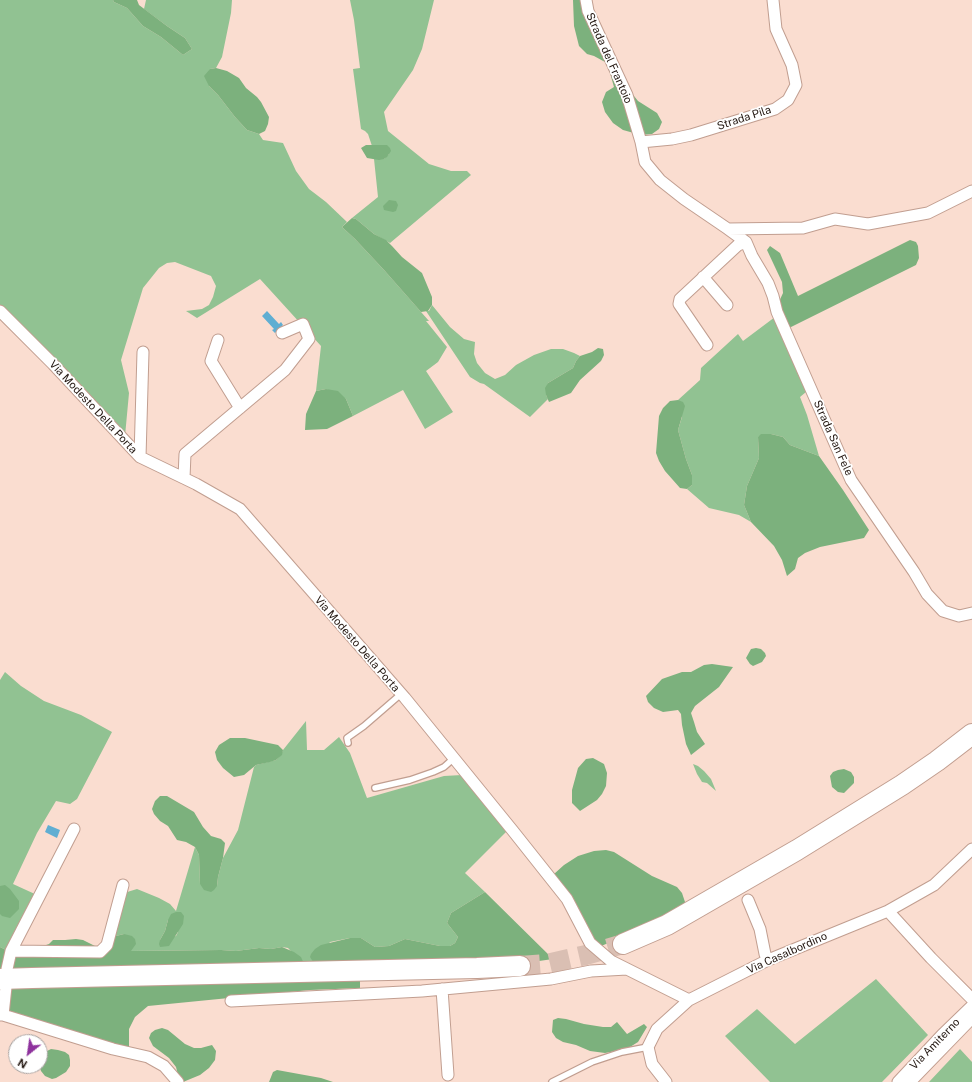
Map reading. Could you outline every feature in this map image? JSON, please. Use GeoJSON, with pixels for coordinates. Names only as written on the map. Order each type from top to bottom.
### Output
{"type":"FeatureCollection","features":[{"type":"Feature","properties":{"kind":"highway"},"geometry":{"type":"LineString","coordinates":[[623,944],[667,924],[757,873],[902,785],[937,761],[972,734]]}},
{"type":"Feature","properties":{"kind":"highway"},"geometry":{"type":"LineString","coordinates":[[4,978],[520,966]]}},
{"type":"Feature","properties":{"kind":"street","name":"Strada del Frantoio"},"geometry":{"type":"LineString","coordinates":[[586,0],[588,11],[628,95],[645,162],[650,170],[660,180],[684,199],[728,229]]}},
{"type":"Feature","properties":{"kind":"street","name":"Strada Pila"},"geometry":{"type":"LineString","coordinates":[[641,142],[672,139],[692,135],[775,109],[788,100],[796,85],[792,65],[776,29],[773,0]]}},
{"type":"Feature","properties":{"kind":"street"},"geometry":{"type":"LineString","coordinates":[[728,229],[803,228],[835,219],[868,224],[928,213],[972,191]]}},
{"type":"Feature","properties":{"kind":"street","name":"Strada San Fele"},"geometry":{"type":"LineString","coordinates":[[728,229],[746,242],[771,290],[777,312],[851,480],[914,572],[927,594],[943,611],[959,616],[972,613]]}},
{"type":"Feature","properties":{"kind":"street"},"geometry":{"type":"LineString","coordinates":[[707,345],[680,304],[680,298],[738,244],[746,242]]}},
{"type":"Feature","properties":{"kind":"street"},"geometry":{"type":"LineString","coordinates":[[703,277],[727,305]]}},
{"type":"Feature","properties":{"kind":"street","name":"Via Modesto Della Porta"},"geometry":{"type":"LineString","coordinates":[[0,310],[140,457],[184,478],[240,509],[401,694],[454,758],[567,899],[590,943],[611,961],[689,1000]]}},
{"type":"Feature","properties":{"kind":"street"},"geometry":{"type":"LineString","coordinates":[[184,478],[185,454],[285,370],[309,339],[302,324],[282,333]]}},
{"type":"Feature","properties":{"kind":"street"},"geometry":{"type":"LineString","coordinates":[[218,340],[211,361],[240,408]]}},
{"type":"Feature","properties":{"kind":"street"},"geometry":{"type":"LineString","coordinates":[[140,457],[143,352]]}},
{"type":"Feature","properties":{"kind":"street"},"geometry":{"type":"LineString","coordinates":[[74,829],[11,951],[4,978],[2,1015],[113,1049],[148,1057],[164,1066],[178,1082]]}},
{"type":"Feature","properties":{"kind":"street","name":"Via Casalbordino"},"geometry":{"type":"LineString","coordinates":[[648,1046],[657,1029],[689,1000],[768,960],[888,911],[934,885],[972,849]]}},
{"type":"Feature","properties":{"kind":"street"},"geometry":{"type":"LineString","coordinates":[[11,951],[100,952],[107,945],[123,885]]}},
{"type":"Feature","properties":{"kind":"street"},"geometry":{"type":"LineString","coordinates":[[748,900],[760,929],[765,954],[768,960]]}},
{"type":"Feature","properties":{"kind":"street"},"geometry":{"type":"LineString","coordinates":[[888,911],[931,958],[972,999]]}},
{"type":"Feature","properties":{"kind":"street"},"geometry":{"type":"LineString","coordinates":[[231,1001],[442,989],[551,979],[591,972],[629,969]]}},
{"type":"Feature","properties":{"kind":"street"},"geometry":{"type":"LineString","coordinates":[[442,989],[448,1075]]}},
{"type":"Feature","properties":{"kind":"street","name":"Via Amiterno"},"geometry":{"type":"LineString","coordinates":[[898,1082],[942,1035],[972,1006]]}},
{"type":"Feature","properties":{"kind":"street","name":"Via Amiterno"},"geometry":{"type":"LineString","coordinates":[[910,1082],[972,1018]]}},
{"type":"Feature","properties":{"kind":"street"},"geometry":{"type":"LineString","coordinates":[[648,1046],[652,1064],[666,1082]]}},
{"type":"Feature","properties":{"kind":"lane"},"geometry":{"type":"LineString","coordinates":[[348,743],[347,738],[364,726],[401,694]]}},
{"type":"Feature","properties":{"kind":"lane"},"geometry":{"type":"LineString","coordinates":[[375,788],[410,780],[433,772],[444,767],[454,758]]}},
{"type":"Feature","properties":{"kind":"lane"},"geometry":{"type":"LineString","coordinates":[[552,1082],[592,1062],[622,1052],[648,1046]]}},
{"type":"Feature","properties":{"kind":"green space"},"geometry":{"type":"Polygon","coordinates":[[[0,0],[113,0],[114,2],[127,8],[143,26],[161,37],[183,55],[192,49],[185,38],[144,9],[146,0],[232,0],[231,13],[222,57],[216,68],[210,69],[209,86],[247,130],[259,134],[263,140],[283,143],[296,171],[309,189],[326,202],[347,222],[342,227],[384,270],[429,321],[426,321],[447,347],[438,362],[426,371],[453,412],[425,429],[403,390],[353,416],[346,399],[326,389],[316,391],[321,346],[260,279],[197,318],[186,311],[202,309],[209,305],[216,286],[211,276],[175,262],[167,263],[159,268],[143,288],[121,360],[129,393],[125,436],[0,306],[0,0]]]}},
{"type":"Feature","properties":{"kind":"green space"},"geometry":{"type":"Polygon","coordinates":[[[113,0],[137,0],[139,5],[185,38],[192,49],[183,55],[161,37],[143,26],[127,8],[114,2],[113,0]]]}},
{"type":"Feature","properties":{"kind":"green space"},"geometry":{"type":"Polygon","coordinates":[[[350,0],[434,0],[422,49],[413,70],[384,112],[388,131],[429,164],[451,171],[467,171],[471,175],[390,243],[374,234],[356,219],[352,218],[378,197],[374,159],[384,159],[389,154],[383,145],[372,146],[368,134],[361,129],[353,69],[360,68],[350,0]]]}},
{"type":"Feature","properties":{"kind":"green space"},"geometry":{"type":"Polygon","coordinates":[[[573,0],[585,0],[630,91],[638,101],[657,113],[662,122],[659,129],[652,134],[641,135],[623,130],[613,123],[605,112],[602,102],[606,92],[614,87],[610,73],[605,62],[587,54],[579,46],[574,26],[573,0]]]}},
{"type":"Feature","properties":{"kind":"green space"},"geometry":{"type":"Polygon","coordinates":[[[216,68],[227,71],[239,78],[246,88],[261,102],[269,117],[265,131],[259,134],[247,130],[209,86],[204,76],[210,69],[216,68]]]}},
{"type":"Feature","properties":{"kind":"green space"},"geometry":{"type":"Polygon","coordinates":[[[366,145],[387,145],[391,151],[384,159],[379,160],[367,158],[361,148],[366,145]]]}},
{"type":"Feature","properties":{"kind":"green space"},"geometry":{"type":"Polygon","coordinates":[[[389,200],[396,201],[398,205],[396,211],[393,212],[384,210],[383,206],[389,200]]]}},
{"type":"Feature","properties":{"kind":"green space"},"geometry":{"type":"Polygon","coordinates":[[[352,218],[356,219],[374,234],[386,240],[402,257],[422,273],[432,297],[432,305],[428,311],[421,312],[384,270],[342,227],[352,218]]]}},
{"type":"Feature","properties":{"kind":"green space"},"geometry":{"type":"Polygon","coordinates":[[[910,240],[916,242],[918,246],[919,258],[916,265],[787,329],[777,306],[783,293],[782,282],[767,250],[770,246],[780,253],[798,296],[910,240]]]}},
{"type":"Feature","properties":{"kind":"green space"},"geometry":{"type":"Polygon","coordinates":[[[432,305],[450,327],[464,339],[475,342],[474,354],[477,363],[485,373],[495,379],[505,375],[516,365],[534,355],[551,349],[563,349],[580,356],[573,368],[548,383],[546,395],[548,399],[530,417],[484,384],[470,377],[426,311],[429,311],[432,305]]]}},
{"type":"Feature","properties":{"kind":"green space"},"geometry":{"type":"Polygon","coordinates":[[[775,317],[806,392],[800,397],[819,456],[790,445],[783,437],[771,434],[758,437],[759,458],[747,486],[744,505],[751,522],[739,515],[709,508],[687,489],[692,485],[692,475],[678,430],[682,417],[678,400],[700,380],[701,368],[738,334],[743,341],[775,317]]]}},
{"type":"Feature","properties":{"kind":"green space"},"geometry":{"type":"Polygon","coordinates":[[[598,348],[603,349],[604,355],[601,361],[580,380],[571,393],[549,402],[545,388],[548,383],[573,368],[580,356],[592,352],[598,348]]]}},
{"type":"Feature","properties":{"kind":"green space"},"geometry":{"type":"Polygon","coordinates":[[[326,389],[338,391],[346,399],[353,416],[327,429],[305,430],[306,414],[316,391],[326,389]]]}},
{"type":"Feature","properties":{"kind":"green space"},"geometry":{"type":"Polygon","coordinates":[[[678,400],[683,402],[685,406],[678,430],[692,475],[692,485],[687,489],[680,488],[665,471],[656,453],[659,416],[663,408],[670,401],[678,400]]]}},
{"type":"Feature","properties":{"kind":"green space"},"geometry":{"type":"Polygon","coordinates":[[[761,434],[771,434],[783,437],[790,445],[819,456],[869,530],[864,538],[820,547],[805,553],[798,558],[795,569],[787,576],[782,560],[774,546],[751,522],[744,505],[747,486],[759,458],[758,437],[761,434]]]}},
{"type":"Feature","properties":{"kind":"green space"},"geometry":{"type":"Polygon","coordinates":[[[751,649],[761,649],[766,656],[762,662],[753,666],[746,658],[751,649]]]}},
{"type":"Feature","properties":{"kind":"green space"},"geometry":{"type":"Polygon","coordinates":[[[712,664],[733,667],[719,687],[695,706],[691,713],[697,732],[705,744],[691,755],[686,744],[681,714],[678,710],[663,712],[654,708],[648,702],[646,696],[662,679],[682,672],[691,672],[704,665],[712,664]]]}},
{"type":"Feature","properties":{"kind":"green space"},"geometry":{"type":"Polygon","coordinates":[[[5,672],[21,686],[44,701],[81,715],[112,732],[77,799],[70,804],[56,801],[37,833],[13,884],[37,895],[8,951],[0,947],[0,680],[5,672]]]}},
{"type":"Feature","properties":{"kind":"green space"},"geometry":{"type":"Polygon","coordinates":[[[306,721],[307,750],[324,750],[339,737],[350,753],[367,798],[444,776],[462,775],[507,831],[465,873],[485,892],[451,913],[447,923],[458,937],[455,943],[450,946],[440,946],[405,939],[389,946],[375,947],[361,938],[350,938],[330,942],[315,965],[305,966],[288,948],[282,947],[236,951],[130,951],[124,934],[112,937],[124,893],[137,889],[170,904],[176,911],[195,847],[199,855],[200,884],[217,886],[223,858],[238,830],[254,767],[256,765],[276,760],[281,755],[283,750],[306,721]],[[168,920],[165,931],[160,940],[176,936],[178,932],[168,920]]]}},
{"type":"Feature","properties":{"kind":"green space"},"geometry":{"type":"Polygon","coordinates":[[[230,738],[245,738],[278,745],[283,750],[282,755],[276,760],[256,765],[244,775],[234,777],[223,768],[217,760],[215,752],[219,745],[230,738]]]}},
{"type":"Feature","properties":{"kind":"green space"},"geometry":{"type":"Polygon","coordinates":[[[593,758],[604,764],[607,773],[606,786],[597,800],[580,811],[572,803],[572,790],[578,768],[586,759],[593,758]]]}},
{"type":"Feature","properties":{"kind":"green space"},"geometry":{"type":"Polygon","coordinates":[[[693,764],[704,771],[711,779],[716,791],[707,783],[702,782],[693,764]]]}},
{"type":"Feature","properties":{"kind":"green space"},"geometry":{"type":"Polygon","coordinates":[[[844,769],[851,772],[854,777],[854,783],[844,793],[838,792],[832,787],[830,776],[833,772],[844,769]]]}},
{"type":"Feature","properties":{"kind":"green space"},"geometry":{"type":"Polygon","coordinates":[[[160,796],[167,796],[194,812],[203,827],[211,836],[221,839],[225,843],[217,886],[211,892],[204,890],[200,884],[199,855],[195,847],[186,842],[177,840],[168,826],[160,821],[154,814],[152,809],[155,801],[160,796]]]}},
{"type":"Feature","properties":{"kind":"green space"},"geometry":{"type":"Polygon","coordinates":[[[606,850],[614,852],[652,876],[677,887],[682,893],[686,905],[631,933],[599,947],[554,874],[578,856],[594,851],[606,850]]]}},
{"type":"Feature","properties":{"kind":"green space"},"geometry":{"type":"Polygon","coordinates":[[[5,885],[19,901],[19,909],[10,918],[0,914],[0,886],[5,885]]]}},
{"type":"Feature","properties":{"kind":"green space"},"geometry":{"type":"Polygon","coordinates":[[[485,892],[553,959],[539,961],[315,965],[310,957],[315,949],[321,945],[350,938],[361,938],[375,947],[389,946],[405,939],[440,946],[450,946],[455,943],[458,937],[447,923],[451,913],[485,892]]]}},
{"type":"Feature","properties":{"kind":"green space"},"geometry":{"type":"Polygon","coordinates":[[[181,912],[184,916],[183,924],[169,946],[160,947],[160,940],[165,931],[168,920],[171,914],[181,912]]]}},
{"type":"Feature","properties":{"kind":"green space"},"geometry":{"type":"Polygon","coordinates":[[[124,934],[132,936],[135,939],[136,944],[131,951],[236,951],[282,947],[301,957],[305,966],[8,972],[16,946],[43,946],[49,944],[53,940],[76,939],[83,940],[97,947],[112,937],[124,934]]]}},
{"type":"Feature","properties":{"kind":"green space"},"geometry":{"type":"Polygon","coordinates":[[[0,947],[8,951],[5,964],[0,973],[0,947]]]}},
{"type":"Feature","properties":{"kind":"green space"},"geometry":{"type":"Polygon","coordinates":[[[876,979],[928,1035],[882,1082],[770,1082],[725,1036],[757,1009],[795,1044],[876,979]]]}},
{"type":"Feature","properties":{"kind":"green space"},"geometry":{"type":"Polygon","coordinates":[[[360,980],[360,988],[310,990],[148,1006],[135,1017],[129,1029],[129,1050],[8,1014],[9,985],[360,980]]]}},
{"type":"Feature","properties":{"kind":"green space"},"geometry":{"type":"Polygon","coordinates":[[[558,1018],[603,1027],[611,1027],[617,1022],[627,1034],[644,1024],[647,1027],[638,1042],[630,1047],[605,1053],[590,1051],[576,1045],[563,1042],[556,1038],[552,1032],[553,1020],[558,1018]]]}},
{"type":"Feature","properties":{"kind":"green space"},"geometry":{"type":"Polygon","coordinates":[[[162,1028],[168,1030],[185,1044],[194,1048],[212,1045],[216,1051],[215,1060],[209,1068],[200,1075],[183,1082],[178,1075],[176,1067],[169,1058],[153,1046],[149,1038],[151,1033],[162,1028]]]}},
{"type":"Feature","properties":{"kind":"green space"},"geometry":{"type":"Polygon","coordinates":[[[51,1049],[65,1052],[69,1055],[70,1060],[70,1066],[66,1072],[52,1079],[43,1074],[48,1074],[48,1050],[51,1049]]]}},
{"type":"Feature","properties":{"kind":"green space"},"geometry":{"type":"Polygon","coordinates":[[[960,1049],[972,1062],[972,1082],[929,1082],[960,1049]]]}},
{"type":"Feature","properties":{"kind":"green space"},"geometry":{"type":"Polygon","coordinates":[[[277,1070],[321,1078],[333,1082],[269,1082],[273,1072],[277,1070]]]}},
{"type":"Feature","properties":{"kind":"water"},"geometry":{"type":"Polygon","coordinates":[[[267,311],[279,324],[281,322],[283,325],[275,333],[272,330],[274,329],[262,316],[267,311]]]}},
{"type":"Feature","properties":{"kind":"water"},"geometry":{"type":"Polygon","coordinates":[[[48,825],[60,830],[57,838],[45,832],[48,825]]]}},
{"type":"Feature","properties":{"kind":"tunnel"},"geometry":{"type":"LineString","coordinates":[[520,966],[547,964],[586,955],[623,944]]}}]}
